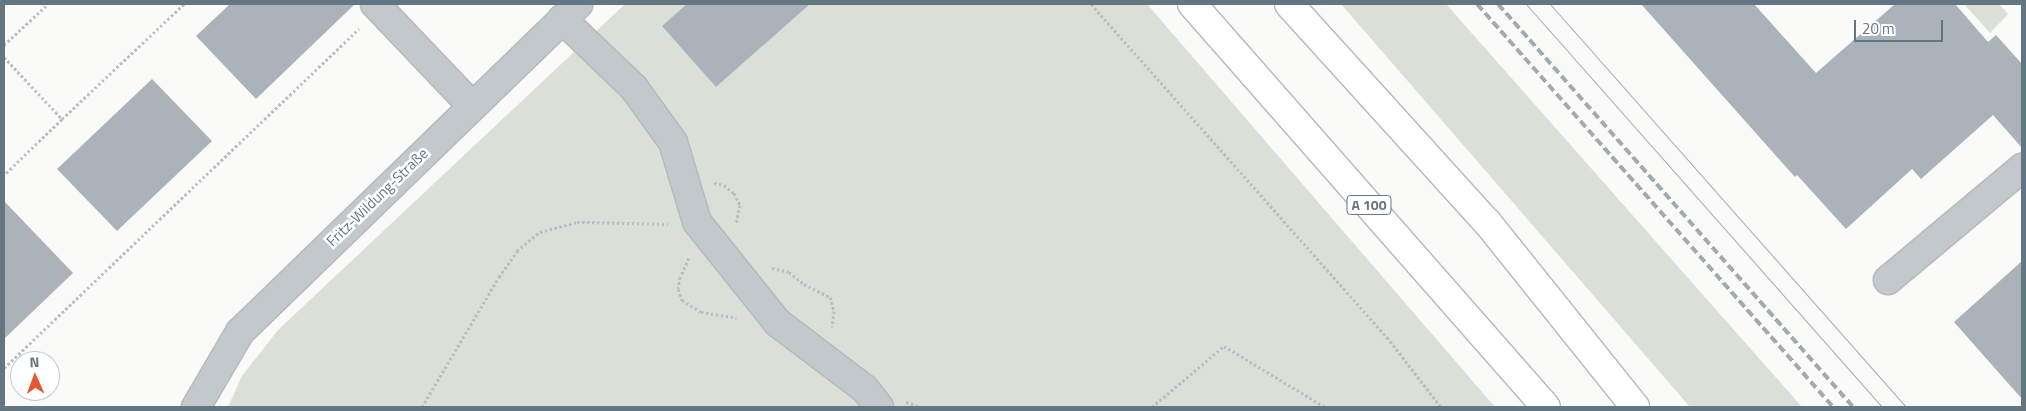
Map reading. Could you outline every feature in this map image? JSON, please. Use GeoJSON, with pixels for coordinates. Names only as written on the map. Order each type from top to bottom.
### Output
{"type":"FeatureCollection","features":[{"type":"Feature","properties":{"kind":"highway","name":"A 100"},"geometry":{"type":"LineString","coordinates":[[1192,4],[1546,407]]}},
{"type":"Feature","properties":{"kind":"highway"},"geometry":{"type":"LineString","coordinates":[[1289,4],[1487,222],[1635,407]]}},
{"type":"Feature","properties":{"kind":"street"},"geometry":{"type":"LineString","coordinates":[[377,6],[472,106]]}},
{"type":"Feature","properties":{"kind":"street"},"geometry":{"type":"LineString","coordinates":[[570,11],[634,88],[673,142],[697,222],[778,323],[832,362],[865,389],[879,407]]}},
{"type":"Feature","properties":{"kind":"street","name":"Fritz-Wildung-Straße"},"geometry":{"type":"LineString","coordinates":[[196,407],[240,332],[570,11]]}},
{"type":"Feature","properties":{"kind":"street"},"geometry":{"type":"LineString","coordinates":[[1888,280],[2022,168]]}},
{"type":"Feature","properties":{"kind":"path"},"geometry":{"type":"LineString","coordinates":[[4,45],[48,4]]}},
{"type":"Feature","properties":{"kind":"path"},"geometry":{"type":"LineString","coordinates":[[4,174],[184,4]]}},
{"type":"Feature","properties":{"kind":"path"},"geometry":{"type":"LineString","coordinates":[[1091,4],[1387,337],[1442,407]]}},
{"type":"Feature","properties":{"kind":"path"},"geometry":{"type":"LineString","coordinates":[[4,368],[377,6]]}},
{"type":"Feature","properties":{"kind":"path"},"geometry":{"type":"LineString","coordinates":[[4,57],[62,119]]}},
{"type":"Feature","properties":{"kind":"path"},"geometry":{"type":"LineString","coordinates":[[422,407],[499,277],[518,251],[540,232],[577,222],[649,225],[697,222],[690,256],[680,277],[678,289],[682,300],[701,312],[778,323]]}},
{"type":"Feature","properties":{"kind":"path"},"geometry":{"type":"LineString","coordinates":[[731,264],[790,272],[830,297],[834,312],[830,348],[832,362]]}},
{"type":"Feature","properties":{"kind":"path"},"geometry":{"type":"LineString","coordinates":[[1152,407],[1224,346],[1326,407]]}},
{"type":"Feature","properties":{"kind":"shaded area"},"geometry":{"type":"Polygon","coordinates":[[[625,4],[1147,4],[1495,407],[228,407],[242,376],[278,330],[625,4]]]}},
{"type":"Feature","properties":{"kind":"shaded area"},"geometry":{"type":"Polygon","coordinates":[[[1341,4],[1446,4],[1802,407],[1690,407],[1341,4]]]}},
{"type":"Feature","properties":{"kind":"shaded area"},"geometry":{"type":"Polygon","coordinates":[[[1964,4],[1999,4],[2008,14],[1990,33],[1964,4]]]}},
{"type":"Feature","properties":{"kind":"building"},"geometry":{"type":"Polygon","coordinates":[[[230,4],[355,4],[256,99],[196,36],[230,4]]]}},
{"type":"Feature","properties":{"kind":"building"},"geometry":{"type":"Polygon","coordinates":[[[687,4],[810,4],[716,87],[662,26],[687,4]]]}},
{"type":"Feature","properties":{"kind":"building"},"geometry":{"type":"Polygon","coordinates":[[[1641,4],[1754,4],[1816,73],[1895,4],[1955,4],[1988,42],[1996,35],[2022,64],[2022,148],[1993,115],[1921,179],[1912,169],[1846,229],[1797,175],[1795,177],[1641,4]]]}},
{"type":"Feature","properties":{"kind":"building"},"geometry":{"type":"Polygon","coordinates":[[[152,79],[212,141],[117,231],[57,169],[152,79]]]}},
{"type":"Feature","properties":{"kind":"building"},"geometry":{"type":"Polygon","coordinates":[[[4,201],[73,273],[4,339],[4,201]]]}},
{"type":"Feature","properties":{"kind":"building"},"geometry":{"type":"Polygon","coordinates":[[[2022,261],[2022,399],[1954,322],[2022,261]]]}},
{"type":"Feature","properties":{"kind":"tram line"},"geometry":{"type":"LineString","coordinates":[[1526,4],[1882,407]]}},
{"type":"Feature","properties":{"kind":"tram line"},"geometry":{"type":"LineString","coordinates":[[1550,4],[1906,407]]}},
{"type":"Feature","properties":{"kind":"railway"},"geometry":{"type":"LineString","coordinates":[[1477,4],[1833,407]]}},
{"type":"Feature","properties":{"kind":"railway"},"geometry":{"type":"LineString","coordinates":[[1498,4],[1853,407]]}}]}
